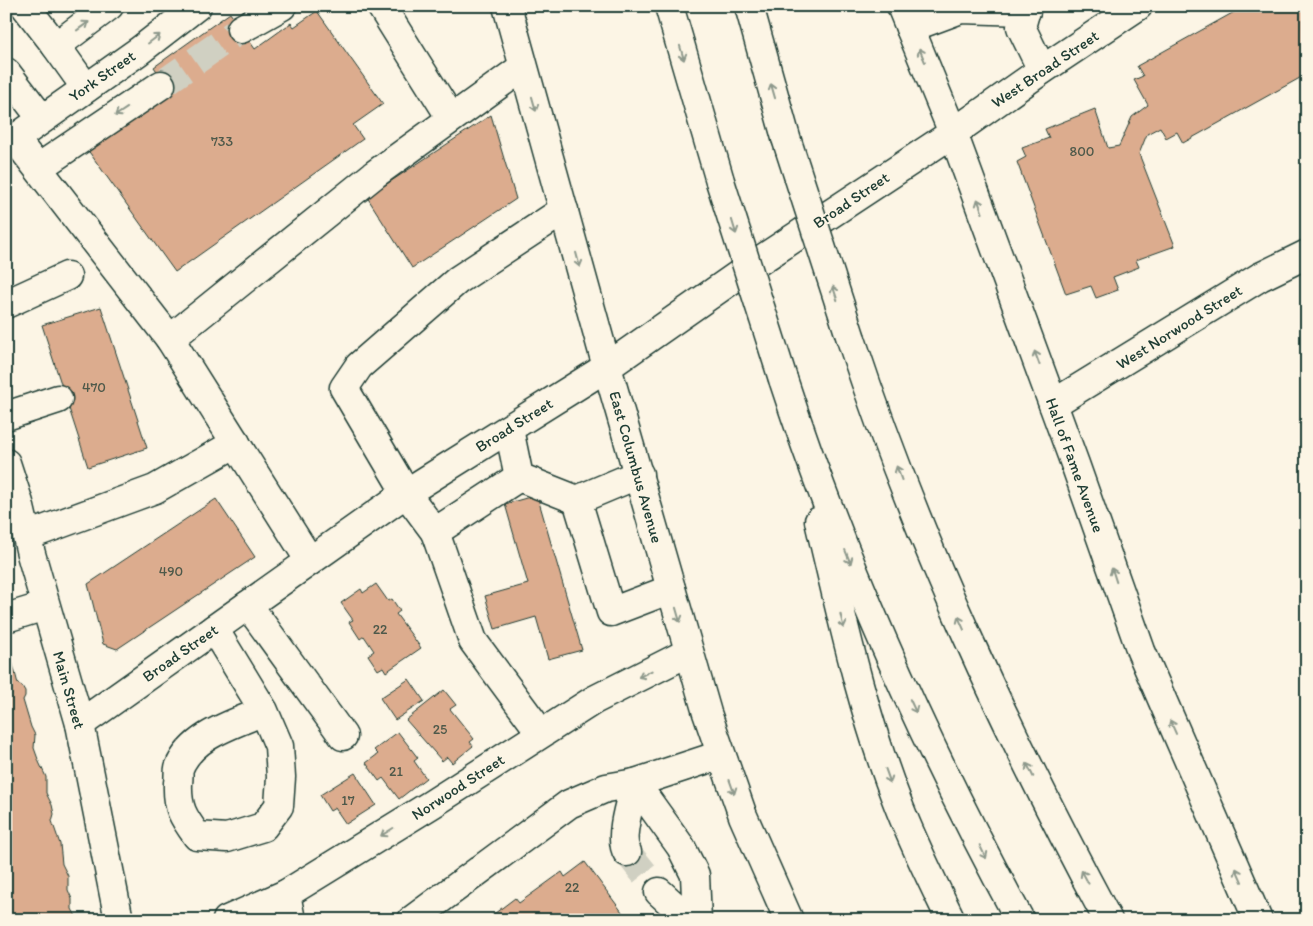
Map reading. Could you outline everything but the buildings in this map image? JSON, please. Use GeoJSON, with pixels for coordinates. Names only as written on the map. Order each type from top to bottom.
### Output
{"type":"FeatureCollection","features":[{"type":"Feature","properties":{"kind":"main road"},"geometry":{"type":"LineString","coordinates":[[25,6],[86,88]]}},
{"type":"Feature","properties":{"kind":"main road"},"geometry":{"type":"LineString","coordinates":[[56,46],[109,6]]}},
{"type":"Feature","properties":{"kind":"main road","name":"York Street"},"geometry":{"type":"LineString","coordinates":[[11,142],[139,51],[197,6]]}},
{"type":"Feature","properties":{"kind":"main road"},"geometry":{"type":"LineString","coordinates":[[241,30],[282,6]]}},
{"type":"Feature","properties":{"kind":"main road"},"geometry":{"type":"LineString","coordinates":[[381,6],[451,118]]}},
{"type":"Feature","properties":{"kind":"main road","name":"East Columbus Avenue"},"geometry":{"type":"LineString","coordinates":[[507,6],[607,367],[720,755],[747,825],[788,920]]}},
{"type":"Feature","properties":{"kind":"main road"},"geometry":{"type":"LineString","coordinates":[[669,6],[720,181],[783,380],[796,420],[839,533],[885,645],[935,755],[1020,920]]}},
{"type":"Feature","properties":{"kind":"main road"},"geometry":{"type":"LineString","coordinates":[[749,6],[786,138],[851,339],[904,487],[950,599],[998,706],[1108,920]]}},
{"type":"Feature","properties":{"kind":"main road","name":"West Broad Street"},"geometry":{"type":"LineString","coordinates":[[953,133],[1042,70],[1138,6]]}},
{"type":"Feature","properties":{"kind":"main road"},"geometry":{"type":"LineString","coordinates":[[906,17],[962,9],[1026,9],[1021,27],[1042,70]]}},
{"type":"Feature","properties":{"kind":"main road","name":"Hall of Fame Avenue"},"geometry":{"type":"LineString","coordinates":[[906,17],[953,133],[1054,404],[1140,651],[1258,920]]}},
{"type":"Feature","properties":{"kind":"main road"},"geometry":{"type":"LineString","coordinates":[[170,339],[375,174],[523,66]]}},
{"type":"Feature","properties":{"kind":"main road"},"geometry":{"type":"LineString","coordinates":[[6,72],[42,119]]}},
{"type":"Feature","properties":{"kind":"main road"},"geometry":{"type":"LineString","coordinates":[[38,168],[161,85]]}},
{"type":"Feature","properties":{"kind":"main road","name":"Broad Street"},"geometry":{"type":"LineString","coordinates":[[80,724],[406,493],[607,367],[744,271],[953,133]]}},
{"type":"Feature","properties":{"kind":"main road"},"geometry":{"type":"LineString","coordinates":[[11,142],[38,168],[170,339],[310,561]]}},
{"type":"Feature","properties":{"kind":"main road"},"geometry":{"type":"LineString","coordinates":[[541,733],[473,641],[435,532],[406,493],[344,388],[359,366],[458,280],[564,210]]}},
{"type":"Feature","properties":{"kind":"main road","name":"West Norwood Street"},"geometry":{"type":"LineString","coordinates":[[1054,404],[1260,276],[1307,254]]}},
{"type":"Feature","properties":{"kind":"main road"},"geometry":{"type":"LineString","coordinates":[[6,304],[67,276]]}},
{"type":"Feature","properties":{"kind":"main road"},"geometry":{"type":"LineString","coordinates":[[6,416],[58,399]]}},
{"type":"Feature","properties":{"kind":"main road"},"geometry":{"type":"LineString","coordinates":[[796,420],[846,638],[862,696],[900,809],[951,920]]}},
{"type":"Feature","properties":{"kind":"main road"},"geometry":{"type":"LineString","coordinates":[[509,429],[519,477]]}},
{"type":"Feature","properties":{"kind":"main road"},"geometry":{"type":"LineString","coordinates":[[27,536],[155,489],[236,443]]}},
{"type":"Feature","properties":{"kind":"main road","name":"Main Street"},"geometry":{"type":"LineString","coordinates":[[7,471],[20,502],[45,606],[80,724],[119,920]]}},
{"type":"Feature","properties":{"kind":"main road"},"geometry":{"type":"LineString","coordinates":[[519,477],[577,500],[639,474]]}},
{"type":"Feature","properties":{"kind":"main road"},"geometry":{"type":"LineString","coordinates":[[435,532],[519,477]]}},
{"type":"Feature","properties":{"kind":"main road"},"geometry":{"type":"LineString","coordinates":[[577,500],[611,612],[671,590]]}},
{"type":"Feature","properties":{"kind":"main road"},"geometry":{"type":"LineString","coordinates":[[248,605],[343,736]]}},
{"type":"Feature","properties":{"kind":"main road"},"geometry":{"type":"LineString","coordinates":[[6,618],[45,606]]}},
{"type":"Feature","properties":{"kind":"main road"},"geometry":{"type":"LineString","coordinates":[[214,629],[264,712],[279,746],[281,777],[279,806],[262,827],[227,838],[197,836],[182,815],[178,789],[179,769],[192,748],[209,735],[264,712]]}},
{"type":"Feature","properties":{"kind":"main road","name":"Norwood Street"},"geometry":{"type":"LineString","coordinates":[[226,920],[288,907],[425,809],[541,733],[594,700],[689,652]]}},
{"type":"Feature","properties":{"kind":"main road"},"geometry":{"type":"LineString","coordinates":[[412,920],[569,804],[606,788],[635,782],[720,755]]}},
{"type":"Feature","properties":{"kind":"main road"},"geometry":{"type":"LineString","coordinates":[[627,852],[624,847],[624,834],[635,782]]}},
{"type":"Feature","properties":{"kind":"main road"},"geometry":{"type":"LineString","coordinates":[[635,782],[681,847],[695,875],[697,920]]}},
{"type":"Feature","properties":{"kind":"main road"},"geometry":{"type":"LineString","coordinates":[[659,892],[690,920]]}},
{"type":"Feature","properties":{"kind":"tunnel"},"geometry":{"type":"LineString","coordinates":[[161,85],[241,29]]}},
{"type":"Feature","properties":{"kind":"tunnel"},"geometry":{"type":"LineString","coordinates":[[627,852],[659,892]]}}]}
